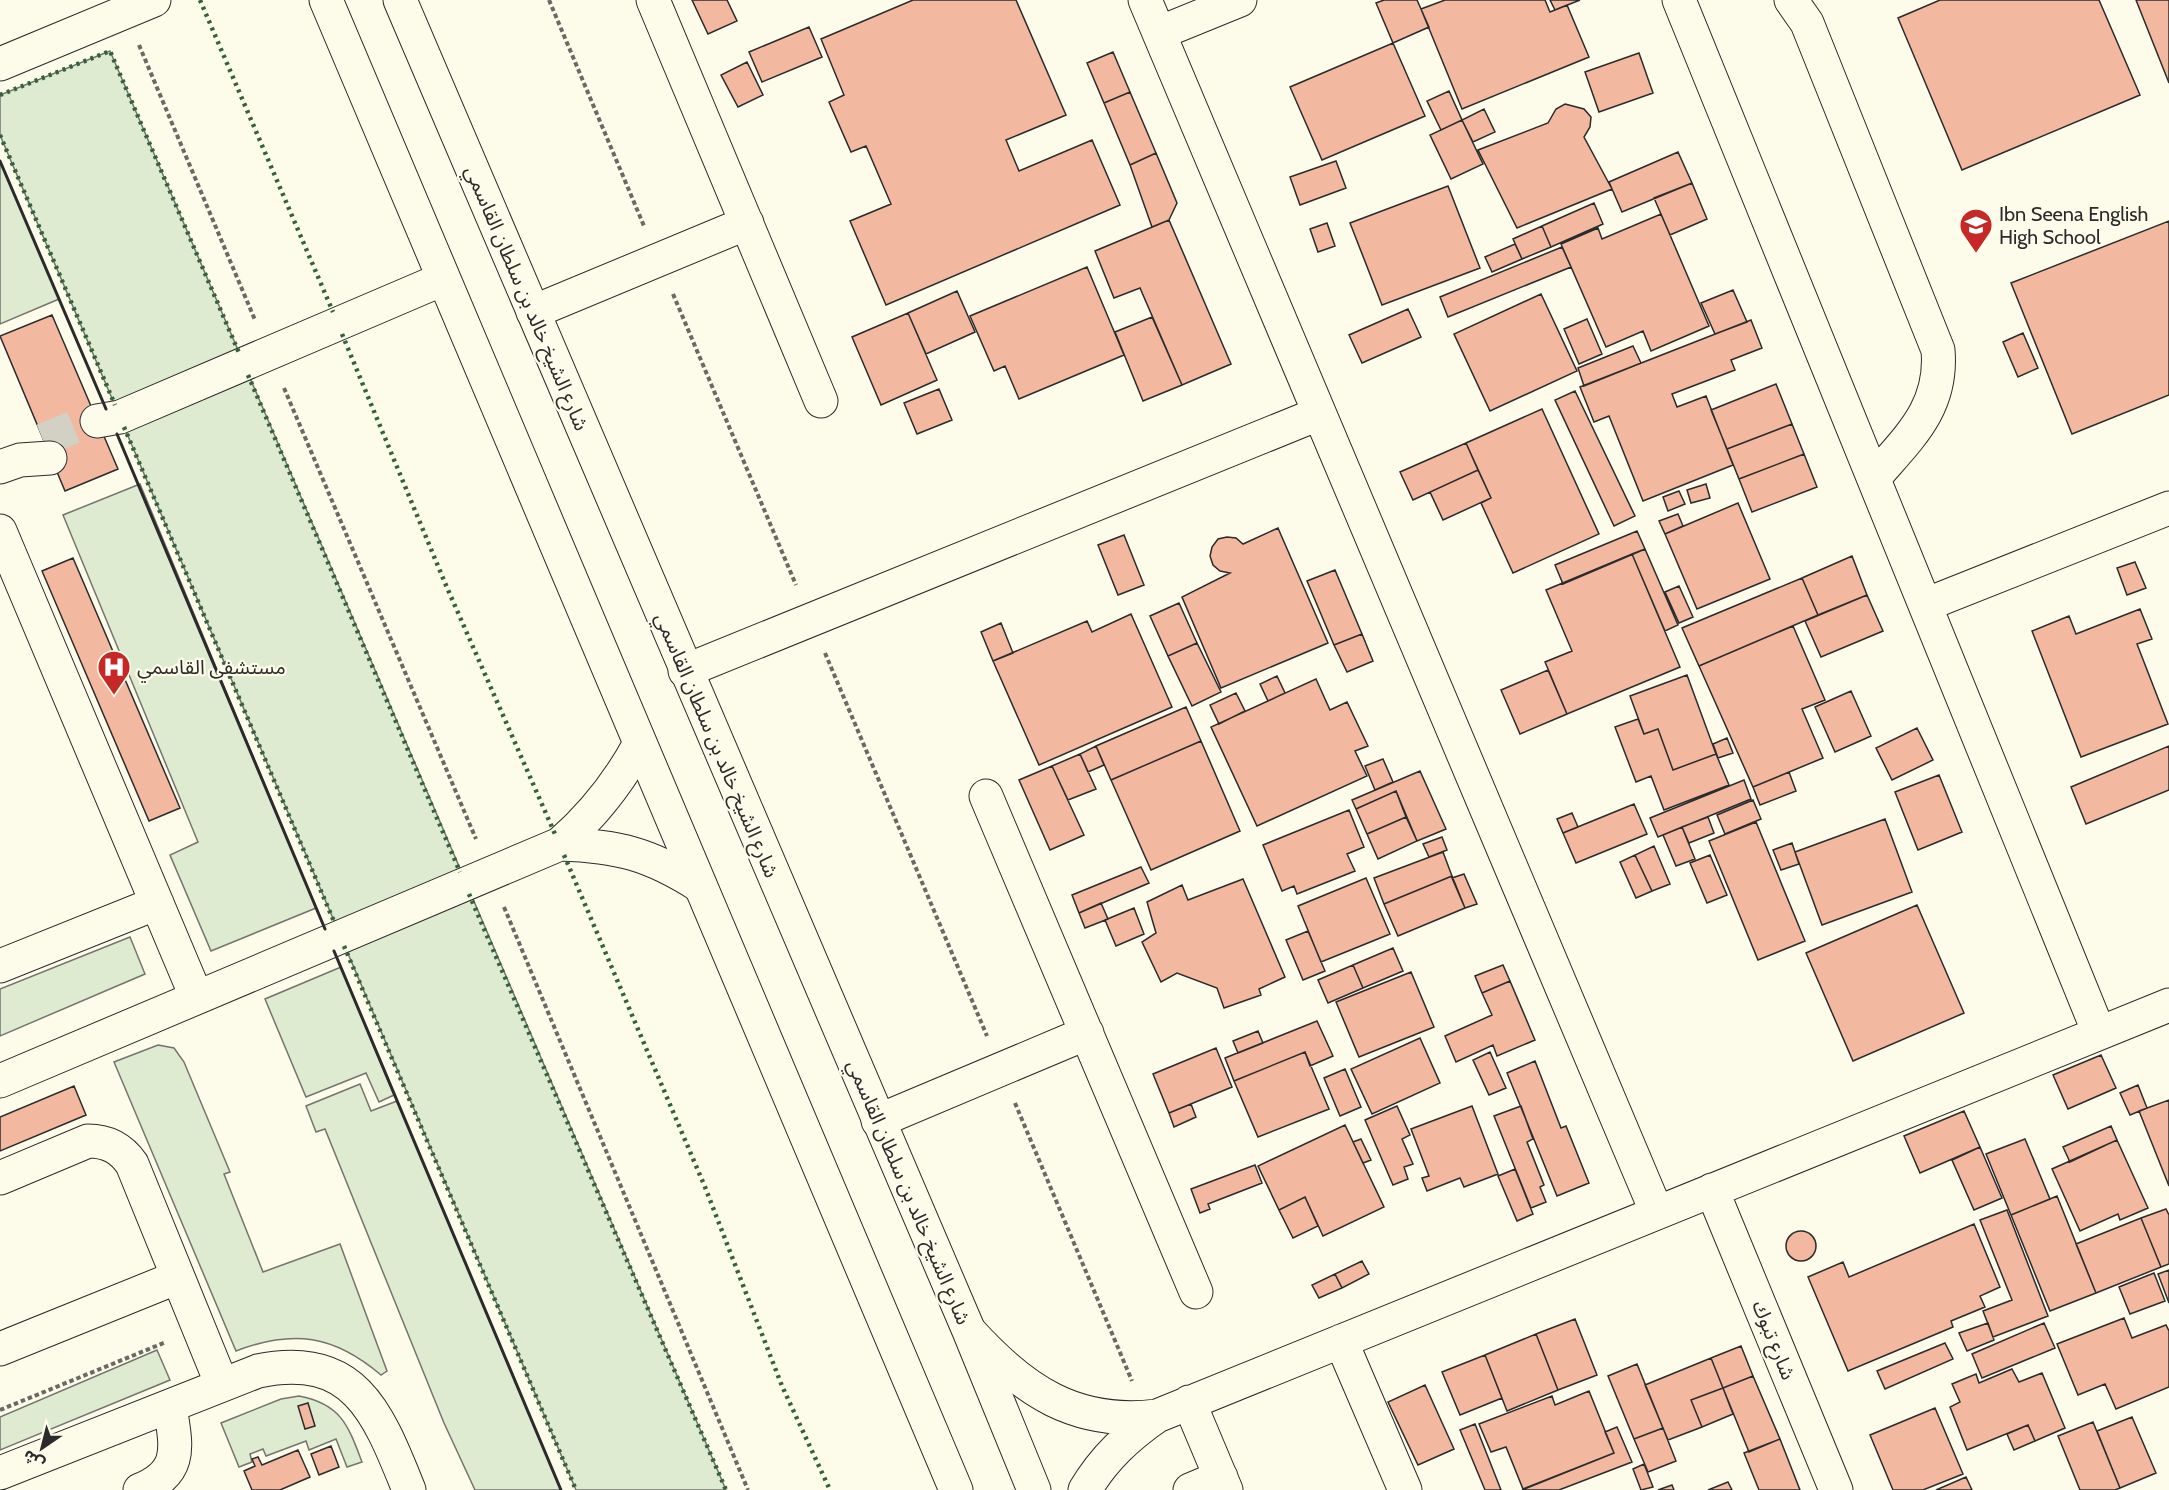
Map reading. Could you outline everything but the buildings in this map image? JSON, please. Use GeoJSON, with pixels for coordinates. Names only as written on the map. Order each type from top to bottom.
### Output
{"type":"FeatureCollection","features":[{"type":"Feature","properties":{"kind":"street","name":"شارع الشيخ خالد بن سلطان القاسمي"},"geometry":{"type":"LineString","coordinates":[[400,0],[969,1331],[1034,1490]]}},
{"type":"Feature","properties":{"kind":"street"},"geometry":{"type":"LineString","coordinates":[[653,0],[821,401]]}},
{"type":"Feature","properties":{"kind":"street"},"geometry":{"type":"LineString","coordinates":[[1145,0],[1657,1213]]}},
{"type":"Feature","properties":{"kind":"street"},"geometry":{"type":"LineString","coordinates":[[1159,33],[1240,0]]}},
{"type":"Feature","properties":{"kind":"street"},"geometry":{"type":"LineString","coordinates":[[1679,0],[2099,1033]]}},
{"type":"Feature","properties":{"kind":"street"},"geometry":{"type":"LineString","coordinates":[[1791,0],[1807,23],[1938,350],[1940,372],[1935,394],[1912,433],[1874,478]]}},
{"type":"Feature","properties":{"kind":"street"},"geometry":{"type":"LineString","coordinates":[[321,4],[443,279],[956,1490]]}},
{"type":"Feature","properties":{"kind":"street"},"geometry":{"type":"LineString","coordinates":[[0,64],[139,6]]}},
{"type":"Feature","properties":{"kind":"street"},"geometry":{"type":"LineString","coordinates":[[533,312],[747,223]]}},
{"type":"Feature","properties":{"kind":"street"},"geometry":{"type":"LineString","coordinates":[[103,424],[443,279]]}},
{"type":"Feature","properties":{"kind":"street"},"geometry":{"type":"LineString","coordinates":[[686,671],[1318,414]]}},
{"type":"Feature","properties":{"kind":"street"},"geometry":{"type":"LineString","coordinates":[[1925,605],[2169,508]]}},
{"type":"Feature","properties":{"kind":"street"},"geometry":{"type":"LineString","coordinates":[[4,552],[196,996]]}},
{"type":"Feature","properties":{"kind":"street"},"geometry":{"type":"LineString","coordinates":[[0,1081],[196,996],[560,844],[584,824],[605,800],[639,745]]}},
{"type":"Feature","properties":{"kind":"street"},"geometry":{"type":"LineString","coordinates":[[986,796],[1196,1292]]}},
{"type":"Feature","properties":{"kind":"street"},"geometry":{"type":"LineString","coordinates":[[560,844],[597,845],[634,853],[668,866],[700,886]]}},
{"type":"Feature","properties":{"kind":"street"},"geometry":{"type":"LineString","coordinates":[[0,966],[157,903]]}},
{"type":"Feature","properties":{"kind":"street"},"geometry":{"type":"LineString","coordinates":[[1085,1490],[1099,1466],[1125,1438],[1152,1416],[2169,1005]]}},
{"type":"Feature","properties":{"kind":"street"},"geometry":{"type":"LineString","coordinates":[[878,1121],[1087,1033]]}},
{"type":"Feature","properties":{"kind":"street"},"geometry":{"type":"LineString","coordinates":[[0,1178],[75,1144],[101,1141],[124,1153],[132,1164],[222,1385]]}},
{"type":"Feature","properties":{"kind":"street","name":"شارع تبوك"},"geometry":{"type":"LineString","coordinates":[[1712,1190],[1836,1490]]}},
{"type":"Feature","properties":{"kind":"street"},"geometry":{"type":"LineString","coordinates":[[0,1349],[178,1277]]}},
{"type":"Feature","properties":{"kind":"street"},"geometry":{"type":"LineString","coordinates":[[969,1331],[997,1362],[1029,1388],[1066,1408],[1106,1417],[1152,1416]]}},
{"type":"Feature","properties":{"kind":"street"},"geometry":{"type":"LineString","coordinates":[[1341,1341],[1405,1490]]}},
{"type":"Feature","properties":{"kind":"street"},"geometry":{"type":"LineString","coordinates":[[0,1473],[258,1371],[285,1366],[312,1368],[338,1377],[360,1394],[376,1416],[414,1486]]}},
{"type":"Feature","properties":{"kind":"street"},"geometry":{"type":"LineString","coordinates":[[1189,1402],[1223,1484],[1190,1490]]}},
{"type":"Feature","properties":{"kind":"street"},"geometry":{"type":"LineString","coordinates":[[140,1490],[156,1483],[167,1473],[174,1460],[176,1446],[170,1407]]}},
{"type":"Feature","properties":{"kind":"path"},"geometry":{"type":"LineString","coordinates":[[549,0],[1001,1071],[1152,1416]]}},
{"type":"Feature","properties":{"kind":"path"},"geometry":{"type":"LineString","coordinates":[[139,6],[270,353],[748,1490]]}},
{"type":"Feature","properties":{"kind":"path"},"geometry":{"type":"LineString","coordinates":[[0,1410],[199,1329]]}},
{"type":"Feature","properties":{"kind":"green space"},"geometry":{"type":"Polygon","coordinates":[[[110,51],[726,1490],[576,1490],[0,135],[0,95],[110,51]]]}},
{"type":"Feature","properties":{"kind":"green space"},"geometry":{"type":"Polygon","coordinates":[[[0,161],[59,299],[0,324],[0,161]]]}},
{"type":"Feature","properties":{"kind":"green space"},"geometry":{"type":"Polygon","coordinates":[[[140,484],[316,908],[211,951],[170,855],[198,842],[63,515],[140,484]]]}},
{"type":"Feature","properties":{"kind":"green space"},"geometry":{"type":"Polygon","coordinates":[[[130,937],[145,974],[0,1036],[0,989],[130,937]]]}},
{"type":"Feature","properties":{"kind":"green space"},"geometry":{"type":"Polygon","coordinates":[[[341,967],[394,1095],[379,1102],[366,1073],[306,1097],[265,999],[341,967]]]}},
{"type":"Feature","properties":{"kind":"green space"},"geometry":{"type":"Polygon","coordinates":[[[158,1045],[174,1048],[184,1062],[230,1172],[224,1174],[263,1272],[340,1244],[387,1371],[381,1375],[347,1351],[312,1340],[295,1338],[276,1340],[236,1351],[114,1062],[158,1045]]]}},
{"type":"Feature","properties":{"kind":"green space"},"geometry":{"type":"Polygon","coordinates":[[[360,1084],[371,1111],[397,1101],[561,1490],[475,1490],[444,1423],[325,1129],[316,1132],[306,1106],[360,1084]]]}},
{"type":"Feature","properties":{"kind":"green space"},"geometry":{"type":"Polygon","coordinates":[[[157,1350],[170,1380],[0,1450],[0,1417],[157,1350]]]}},
{"type":"Feature","properties":{"kind":"green space"},"geometry":{"type":"Polygon","coordinates":[[[299,1396],[325,1404],[341,1418],[362,1462],[347,1467],[336,1439],[309,1450],[306,1441],[266,1456],[263,1449],[250,1454],[252,1462],[239,1467],[221,1423],[281,1399],[299,1396]]]}},
{"type":"Feature","properties":{"kind":"tunnel"},"geometry":{"type":"LineString","coordinates":[[43,440],[84,423],[97,421]]}},
{"type":"Feature","properties":{"kind":"hedge"},"geometry":{"type":"LineString","coordinates":[[200,0],[333,312]]}},
{"type":"Feature","properties":{"kind":"hedge"},"geometry":{"type":"LineString","coordinates":[[0,95],[110,51],[239,353]]}},
{"type":"Feature","properties":{"kind":"hedge"},"geometry":{"type":"LineString","coordinates":[[0,135],[115,405]]}},
{"type":"Feature","properties":{"kind":"hedge"},"geometry":{"type":"LineString","coordinates":[[342,334],[445,583],[555,834]]}},
{"type":"Feature","properties":{"kind":"hedge"},"geometry":{"type":"LineString","coordinates":[[248,375],[460,872]]}},
{"type":"Feature","properties":{"kind":"hedge"},"geometry":{"type":"LineString","coordinates":[[124,427],[335,924]]}},
{"type":"Feature","properties":{"kind":"hedge"},"geometry":{"type":"LineString","coordinates":[[564,855],[705,1187],[782,1386],[830,1490]]}},
{"type":"Feature","properties":{"kind":"hedge"},"geometry":{"type":"LineString","coordinates":[[469,894],[726,1490]]}},
{"type":"Feature","properties":{"kind":"hedge"},"geometry":{"type":"LineString","coordinates":[[344,946],[576,1490]]}},
{"type":"Feature","properties":{"kind":"wall"},"geometry":{"type":"LineString","coordinates":[[0,161],[106,409]]}},
{"type":"Feature","properties":{"kind":"wall"},"geometry":{"type":"LineString","coordinates":[[117,434],[325,929]]}},
{"type":"Feature","properties":{"kind":"wall"},"geometry":{"type":"LineString","coordinates":[[334,951],[561,1490]]}},
{"type":"Feature","properties":{"kind":"place","name":"Ibn Seena English High School"},"geometry":{"type":"Point","coordinates":[1976,254]}},
{"type":"Feature","properties":{"kind":"place","name":"مستشفى القاسمي"},"geometry":{"type":"Point","coordinates":[114,696]}}]}
